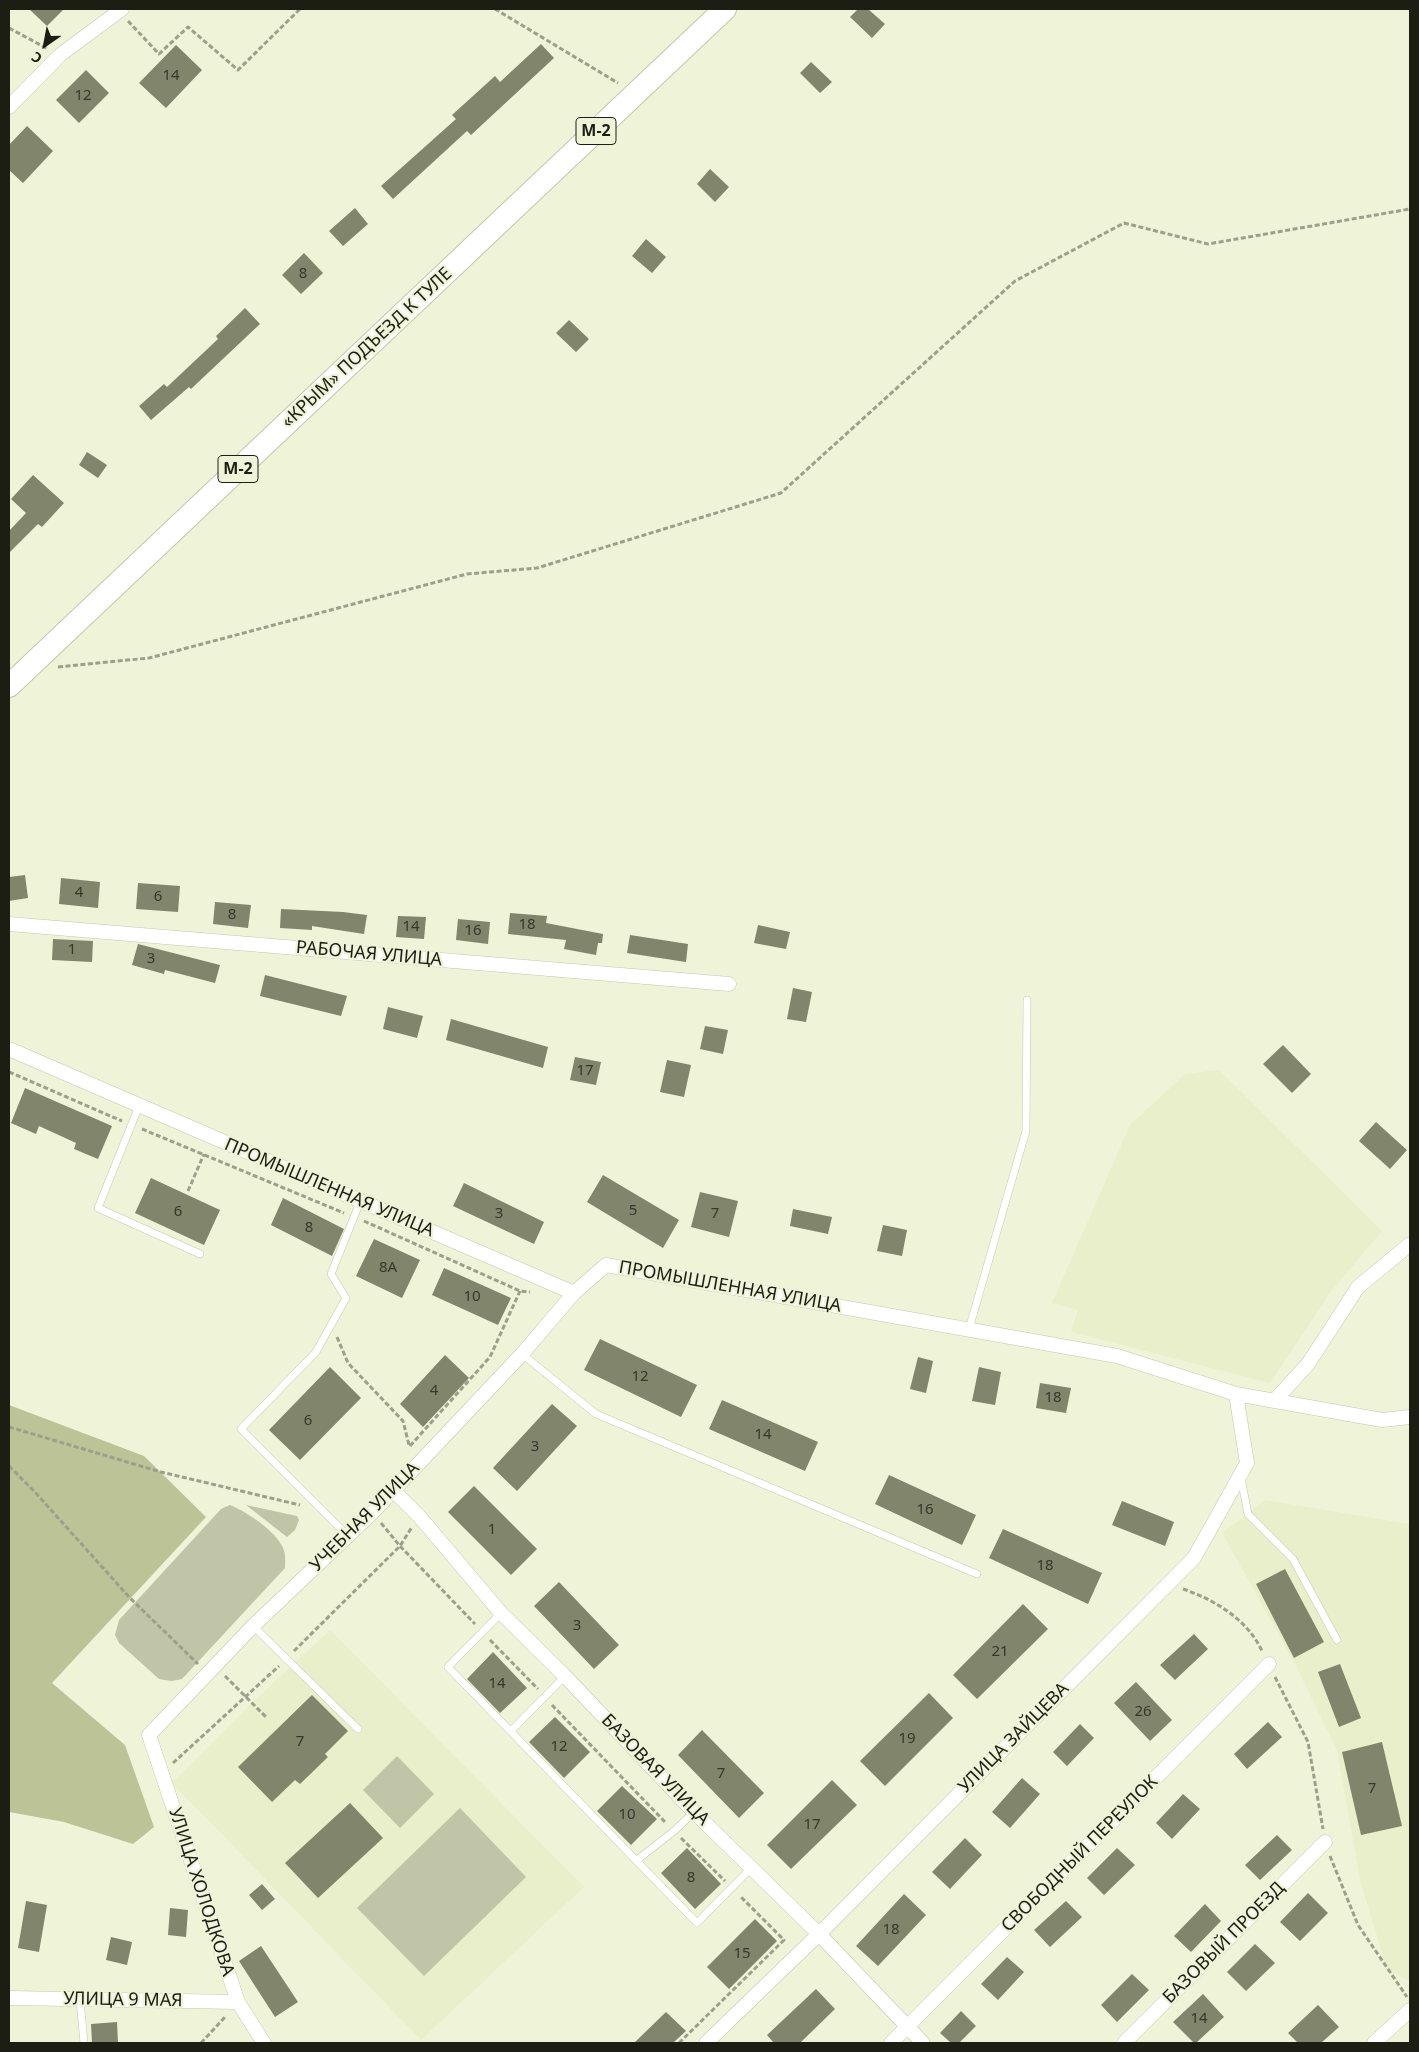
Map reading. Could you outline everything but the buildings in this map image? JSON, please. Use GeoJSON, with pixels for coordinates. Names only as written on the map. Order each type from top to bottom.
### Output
{"type":"FeatureCollection","features":[{"type":"Feature","properties":{"kind":"main road","name":"«КРЫМ» ПОДЪЕЗД К ТУЛЕ"},"geometry":{"type":"LineString","coordinates":[[9,686],[724,9]]}},
{"type":"Feature","properties":{"kind":"street"},"geometry":{"type":"LineString","coordinates":[[9,107],[60,55],[119,10]]}},
{"type":"Feature","properties":{"kind":"street","name":"РАБОЧАЯ УЛИЦА"},"geometry":{"type":"LineString","coordinates":[[9,924],[730,984]]}},
{"type":"Feature","properties":{"kind":"street","name":"ПРОМЫШЛЕННАЯ УЛИЦА"},"geometry":{"type":"LineString","coordinates":[[9,1049],[574,1293],[606,1265],[1118,1356],[1236,1394],[1382,1420],[1410,1417]]}},
{"type":"Feature","properties":{"kind":"street"},"geometry":{"type":"LineString","coordinates":[[1275,1400],[1308,1364],[1358,1287],[1410,1244]]}},
{"type":"Feature","properties":{"kind":"street","name":"УЧЕБНАЯ УЛИЦА"},"geometry":{"type":"LineString","coordinates":[[149,1735],[253,1626],[394,1491],[522,1354],[574,1293]]}},
{"type":"Feature","properties":{"kind":"street","name":"УЛИЦА ЗАЙЦЕВА"},"geometry":{"type":"LineString","coordinates":[[706,2043],[819,1934],[1194,1558],[1247,1463],[1236,1394]]}},
{"type":"Feature","properties":{"kind":"street","name":"БАЗОВАЯ УЛИЦА"},"geometry":{"type":"LineString","coordinates":[[394,1491],[419,1516],[501,1613],[565,1676],[694,1812],[819,1934],[924,2043]]}},
{"type":"Feature","properties":{"kind":"street","name":"СВОБОДНЫЙ ПЕРЕУЛОК"},"geometry":{"type":"LineString","coordinates":[[891,2043],[1269,1664]]}},
{"type":"Feature","properties":{"kind":"street","name":"УЛИЦА ХОЛОДКОВА"},"geometry":{"type":"LineString","coordinates":[[149,1735],[238,2002],[264,2043]]}},
{"type":"Feature","properties":{"kind":"street","name":"БАЗОВЫЙ ПРОЕЗД"},"geometry":{"type":"LineString","coordinates":[[1124,2043],[1325,1842]]}},
{"type":"Feature","properties":{"kind":"street","name":"УЛИЦА 9 МАЯ"},"geometry":{"type":"LineString","coordinates":[[9,1998],[238,2002]]}},
{"type":"Feature","properties":{"kind":"street"},"geometry":{"type":"LineString","coordinates":[[1374,2043],[1410,2010]]}},
{"type":"Feature","properties":{"kind":"lane"},"geometry":{"type":"LineString","coordinates":[[969,1329],[1026,1132],[1027,1000]]}},
{"type":"Feature","properties":{"kind":"lane"},"geometry":{"type":"LineString","coordinates":[[139,1106],[98,1208],[200,1254]]}},
{"type":"Feature","properties":{"kind":"lane"},"geometry":{"type":"LineString","coordinates":[[347,1535],[241,1429],[316,1352],[332,1325],[346,1298],[331,1274],[360,1202]]}},
{"type":"Feature","properties":{"kind":"lane"},"geometry":{"type":"LineString","coordinates":[[522,1354],[596,1414],[977,1574]]}},
{"type":"Feature","properties":{"kind":"lane"},"geometry":{"type":"LineString","coordinates":[[1240,1475],[1248,1514],[1293,1559],[1337,1640]]}},
{"type":"Feature","properties":{"kind":"lane"},"geometry":{"type":"LineString","coordinates":[[501,1613],[448,1666],[696,1923],[751,1868]]}},
{"type":"Feature","properties":{"kind":"lane"},"geometry":{"type":"LineString","coordinates":[[253,1626],[358,1729]]}},
{"type":"Feature","properties":{"kind":"lane"},"geometry":{"type":"LineString","coordinates":[[511,1731],[565,1676]]}},
{"type":"Feature","properties":{"kind":"lane"},"geometry":{"type":"LineString","coordinates":[[637,1860],[674,1831],[694,1812]]}},
{"type":"Feature","properties":{"kind":"lane"},"geometry":{"type":"LineString","coordinates":[[80,2000],[84,2043]]}},
{"type":"Feature","properties":{"kind":"path"},"geometry":{"type":"LineString","coordinates":[[119,10],[159,54],[188,27],[238,70],[300,9]]}},
{"type":"Feature","properties":{"kind":"path"},"geometry":{"type":"LineString","coordinates":[[494,9],[635,93]]}},
{"type":"Feature","properties":{"kind":"path"},"geometry":{"type":"LineString","coordinates":[[9,28],[13,32],[60,55]]}},
{"type":"Feature","properties":{"kind":"path"},"geometry":{"type":"LineString","coordinates":[[25,671],[149,658],[467,574],[537,568],[781,493],[1015,281],[1124,223],[1208,244],[1410,209]]}},
{"type":"Feature","properties":{"kind":"path"},"geometry":{"type":"LineString","coordinates":[[9,1072],[354,1217],[520,1290],[533,1293]]}},
{"type":"Feature","properties":{"kind":"path"},"geometry":{"type":"LineString","coordinates":[[188,1190],[204,1154]]}},
{"type":"Feature","properties":{"kind":"path"},"geometry":{"type":"LineString","coordinates":[[410,1446],[490,1357],[520,1290]]}},
{"type":"Feature","properties":{"kind":"path"},"geometry":{"type":"LineString","coordinates":[[332,1325],[348,1363],[403,1421],[416,1466]]}},
{"type":"Feature","properties":{"kind":"path"},"geometry":{"type":"LineString","coordinates":[[9,1427],[161,1472],[279,1501],[319,1508]]}},
{"type":"Feature","properties":{"kind":"path"},"geometry":{"type":"LineString","coordinates":[[9,1466],[34,1491],[130,1598],[267,1718]]}},
{"type":"Feature","properties":{"kind":"path"},"geometry":{"type":"LineString","coordinates":[[372,1513],[400,1546],[674,1831],[784,1940],[679,2043]]}},
{"type":"Feature","properties":{"kind":"path"},"geometry":{"type":"LineString","coordinates":[[1168,1584],[1203,1596],[1230,1612],[1257,1639],[1308,1742],[1325,1842],[1358,1925],[1410,2002]]}},
{"type":"Feature","properties":{"kind":"path"},"geometry":{"type":"LineString","coordinates":[[201,2043],[238,2002]]}},
{"type":"Feature","properties":{"kind":"shaded area"},"geometry":{"type":"Polygon","coordinates":[[[1219,1070],[1382,1231],[1329,1294],[1270,1383],[1071,1332],[1078,1310],[1052,1303],[1130,1125],[1185,1074],[1219,1070]]]}},
{"type":"Feature","properties":{"kind":"shaded area"},"geometry":{"type":"Polygon","coordinates":[[[9,1405],[144,1456],[206,1517],[52,1683],[125,1745],[154,1827],[133,1844],[64,1822],[9,1812],[9,1405]]]}},
{"type":"Feature","properties":{"kind":"shaded area"},"geometry":{"type":"Polygon","coordinates":[[[1265,1500],[1410,1524],[1410,1981],[1387,1969],[1360,1880],[1337,1750],[1293,1660],[1222,1533],[1265,1500]]]}},
{"type":"Feature","properties":{"kind":"shaded area"},"geometry":{"type":"Polygon","coordinates":[[[230,1505],[252,1517],[274,1535],[284,1550],[285,1568],[182,1679],[172,1681],[159,1679],[119,1643],[115,1635],[119,1620],[221,1509],[230,1505]]]}},
{"type":"Feature","properties":{"kind":"shaded area"},"geometry":{"type":"Polygon","coordinates":[[[246,1505],[297,1516],[299,1520],[295,1530],[287,1537],[246,1505]]]}},
{"type":"Feature","properties":{"kind":"shaded area"},"geometry":{"type":"Polygon","coordinates":[[[330,1630],[584,1887],[421,2040],[172,1783],[252,1703],[330,1630]]]}},
{"type":"Feature","properties":{"kind":"shaded area"},"geometry":{"type":"Polygon","coordinates":[[[397,1756],[434,1794],[400,1828],[363,1790],[397,1756]]]}},
{"type":"Feature","properties":{"kind":"shaded area"},"geometry":{"type":"Polygon","coordinates":[[[460,1808],[526,1877],[424,1976],[357,1908],[460,1808]]]}}]}
